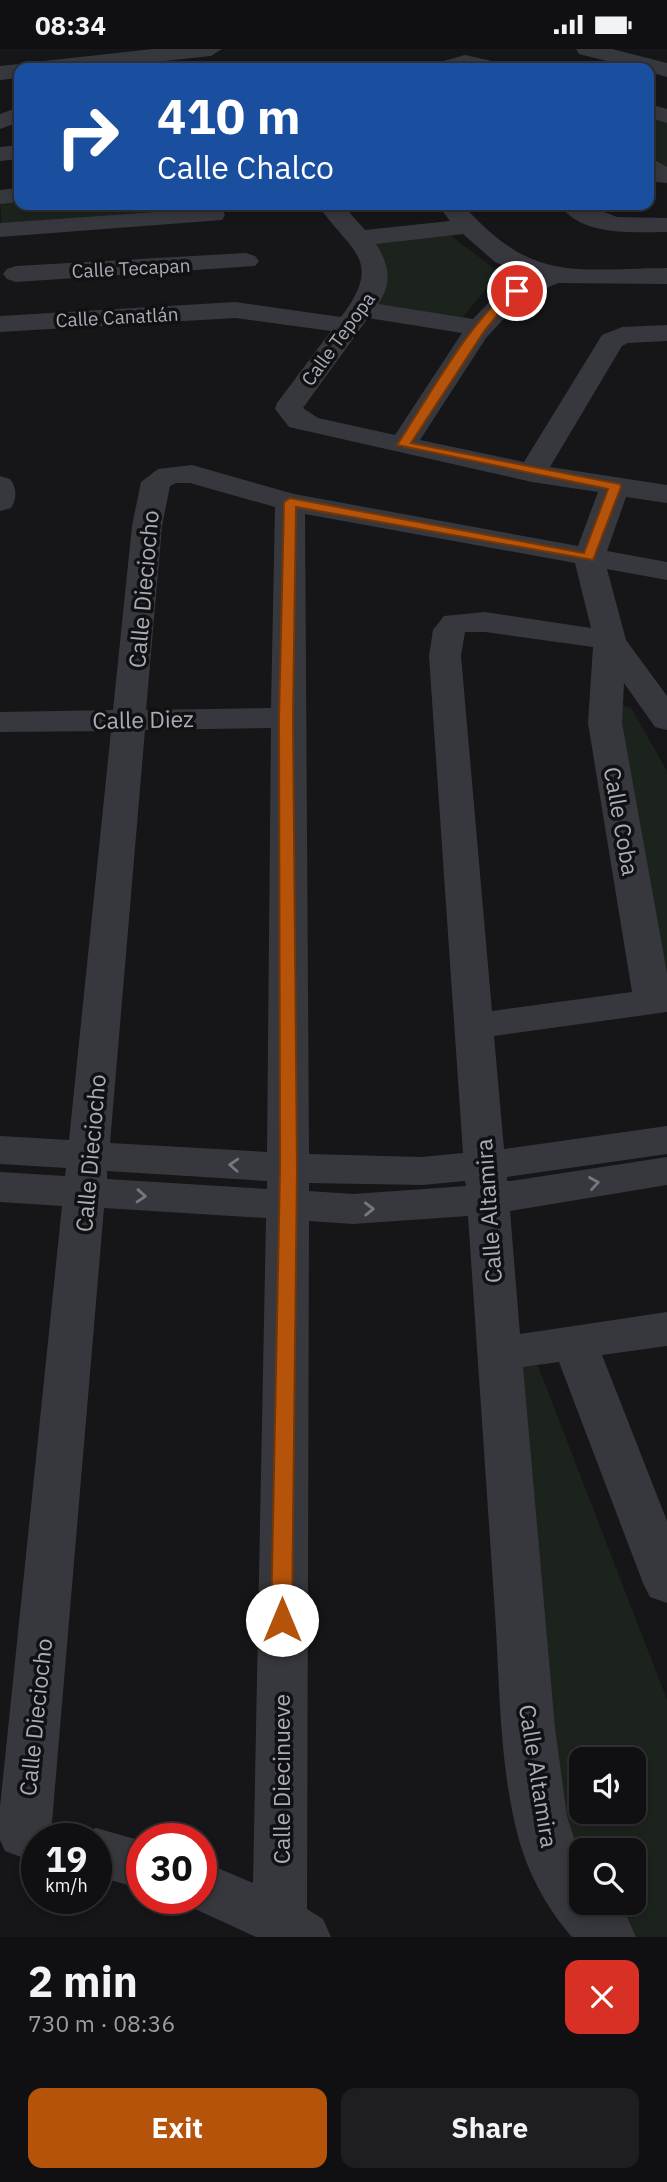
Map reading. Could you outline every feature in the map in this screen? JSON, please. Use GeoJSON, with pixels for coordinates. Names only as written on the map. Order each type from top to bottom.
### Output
{"type":"FeatureCollection","features":[{"type":"Feature","properties":{"kind":"street"},"geometry":{"type":"LineString","coordinates":[[115,63],[155,52],[211,49]]}},
{"type":"Feature","properties":{"kind":"street"},"geometry":{"type":"LineString","coordinates":[[587,49],[626,63]]}},
{"type":"Feature","properties":{"kind":"street"},"geometry":{"type":"LineString","coordinates":[[36,321],[0,231],[209,210],[244,286]]}},
{"type":"Feature","properties":{"kind":"street","name":"Calle Tepopa"},"geometry":{"type":"LineString","coordinates":[[334,210],[372,254],[378,280],[356,317],[289,409],[299,421],[403,445]]}},
{"type":"Feature","properties":{"kind":"street"},"geometry":{"type":"LineString","coordinates":[[455,210],[503,256],[533,270],[555,275],[667,276]]}},
{"type":"Feature","properties":{"kind":"street"},"geometry":{"type":"LineString","coordinates":[[579,210],[593,221],[667,225]]}},
{"type":"Feature","properties":{"kind":"street"},"geometry":{"type":"LineString","coordinates":[[358,238],[469,226]]}},
{"type":"Feature","properties":{"kind":"street","name":"Calle Tecapan"},"geometry":{"type":"LineString","coordinates":[[16,274],[244,286]]}},
{"type":"Feature","properties":{"kind":"street"},"geometry":{"type":"LineString","coordinates":[[555,275],[517,291],[502,302],[481,328],[403,445],[532,473],[667,494]]}},
{"type":"Feature","properties":{"kind":"street","name":"Calle Canatlán"},"geometry":{"type":"LineString","coordinates":[[0,324],[36,321],[244,286],[356,317],[481,328]]}},
{"type":"Feature","properties":{"kind":"street"},"geometry":{"type":"LineString","coordinates":[[532,473],[611,341],[622,335],[667,333]]}},
{"type":"Feature","properties":{"kind":"street","name":"Calle Dieciocho"},"geometry":{"type":"LineString","coordinates":[[24,1823],[152,494],[156,482],[163,476],[192,474],[290,502]]}},
{"type":"Feature","properties":{"kind":"street"},"geometry":{"type":"LineString","coordinates":[[0,485],[0,502]]}},
{"type":"Feature","properties":{"kind":"street"},"geometry":{"type":"LineString","coordinates":[[615,487],[589,558],[610,640],[667,719]]}},
{"type":"Feature","properties":{"kind":"street"},"geometry":{"type":"LineString","coordinates":[[290,502],[667,571]]}},
{"type":"Feature","properties":{"kind":"street","name":"Calle Diecinueve"},"geometry":{"type":"LineString","coordinates":[[290,502],[286,718],[292,1929]]}},
{"type":"Feature","properties":{"kind":"street","name":"Calle Altamira"},"geometry":{"type":"LineString","coordinates":[[608,1937],[587,1916],[562,1882],[546,1846],[538,1805],[498,1354],[445,656],[449,630],[455,623],[485,622],[610,640]]}},
{"type":"Feature","properties":{"kind":"street","name":"Calle Coba"},"geometry":{"type":"LineString","coordinates":[[610,640],[605,723],[660,1001]]}},
{"type":"Feature","properties":{"kind":"street","name":"Calle Diez"},"geometry":{"type":"LineString","coordinates":[[0,722],[286,718]]}},
{"type":"Feature","properties":{"kind":"street"},"geometry":{"type":"LineString","coordinates":[[474,1026],[660,1001]]}},
{"type":"Feature","properties":{"kind":"street"},"geometry":{"type":"LineString","coordinates":[[0,1187],[88,1175],[288,1187],[411,1208],[486,1184],[667,1140]]}},
{"type":"Feature","properties":{"kind":"street"},"geometry":{"type":"LineString","coordinates":[[0,1150],[88,1175]]}},
{"type":"Feature","properties":{"kind":"street"},"geometry":{"type":"LineString","coordinates":[[486,1184],[667,1171]]}},
{"type":"Feature","properties":{"kind":"street"},"geometry":{"type":"LineString","coordinates":[[498,1354],[667,1329]]}},
{"type":"Feature","properties":{"kind":"street"},"geometry":{"type":"LineString","coordinates":[[575,1344],[667,1583]]}},
{"type":"Feature","properties":{"kind":"street"},"geometry":{"type":"LineString","coordinates":[[217,1894],[292,1929]]}},
{"type":"Feature","properties":{"kind":"shaded area"},"geometry":{"type":"Polygon","coordinates":[[[654,119],[667,123],[667,169],[654,159],[654,119]]]}},
{"type":"Feature","properties":{"kind":"shaded area"},"geometry":{"type":"Polygon","coordinates":[[[14,200],[14,210],[187,212],[2,223],[0,201],[14,200]]]}},
{"type":"Feature","properties":{"kind":"shaded area"},"geometry":{"type":"Polygon","coordinates":[[[449,234],[503,277],[487,288],[461,319],[373,307],[387,275],[384,259],[372,244],[449,234]]]}},
{"type":"Feature","properties":{"kind":"shaded area"},"geometry":{"type":"Polygon","coordinates":[[[615,703],[631,708],[667,771],[667,981],[615,703]]]}},
{"type":"Feature","properties":{"kind":"shaded area"},"geometry":{"type":"Polygon","coordinates":[[[507,1364],[538,1366],[667,1700],[667,1937],[636,1937],[615,1915],[646,1915],[646,1838],[569,1838],[569,1868],[563,1862],[507,1364]]]}},
{"type":"Feature","properties":{"kind":"route"},"geometry":{"type":"LineString","coordinates":[[282,1620],[289,1168],[286,718],[290,502],[589,558],[615,487],[532,473],[403,445],[481,328],[502,302],[517,291]]}}]}
